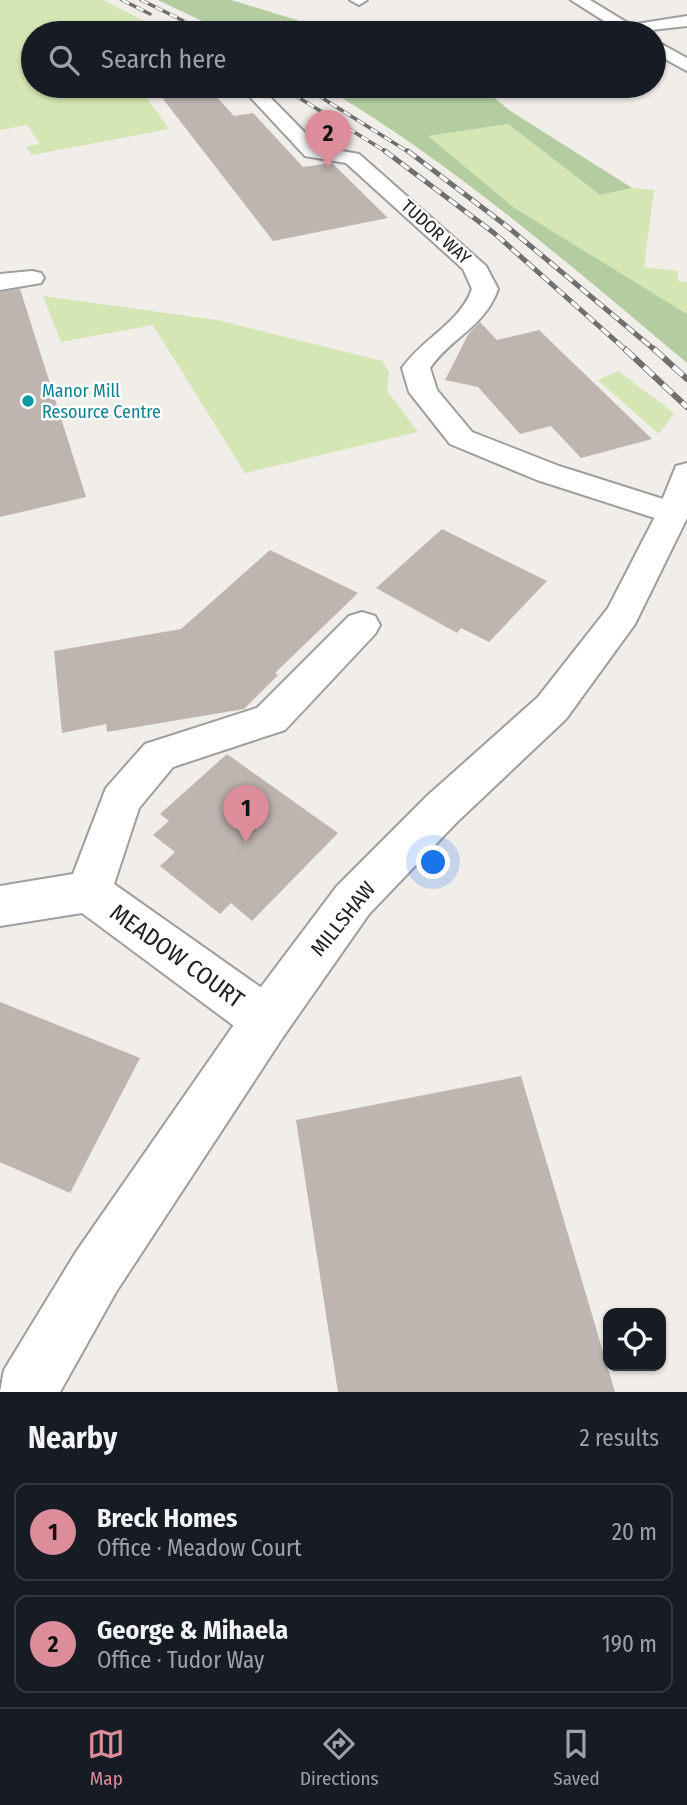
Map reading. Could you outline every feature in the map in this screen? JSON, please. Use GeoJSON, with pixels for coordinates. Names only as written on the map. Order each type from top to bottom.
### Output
{"type":"FeatureCollection","features":[{"type":"Feature","properties":{"kind":"street"},"geometry":{"type":"LineString","coordinates":[[579,0],[614,21]]}},
{"type":"Feature","properties":{"kind":"street"},"geometry":{"type":"LineString","coordinates":[[666,25],[687,21]]}},
{"type":"Feature","properties":{"kind":"street"},"geometry":{"type":"LineString","coordinates":[[666,53],[687,66]]}},
{"type":"Feature","properties":{"kind":"street","name":"TUDOR WAY"},"geometry":{"type":"LineString","coordinates":[[261,98],[313,152],[352,158],[474,266],[485,289],[478,312],[426,350],[416,368],[423,392],[461,438],[548,473],[680,493]]}},
{"type":"Feature","properties":{"kind":"street"},"geometry":{"type":"LineString","coordinates":[[0,282],[32,278]]}},
{"type":"Feature","properties":{"kind":"street","name":"MILLSHAW"},"geometry":{"type":"LineString","coordinates":[[26,1392],[96,1272],[266,1020],[354,900],[442,809],[552,708],[622,615],[680,493]]}},
{"type":"Feature","properties":{"kind":"street","name":"MEADOW COURT"},"geometry":{"type":"LineString","coordinates":[[89,892],[121,800],[159,755],[271,719],[362,625]]}},
{"type":"Feature","properties":{"kind":"street","name":"MEADOW COURT"},"geometry":{"type":"LineString","coordinates":[[0,906],[89,892],[266,1020]]}},
{"type":"Feature","properties":{"kind":"green space"},"geometry":{"type":"Polygon","coordinates":[[[0,0],[103,0],[144,21],[21,21],[21,98],[147,98],[169,129],[32,155],[26,147],[40,144],[27,125],[0,130],[0,0]]]}},
{"type":"Feature","properties":{"kind":"green space"},"geometry":{"type":"Polygon","coordinates":[[[158,0],[231,0],[300,21],[202,21],[158,0]]]}},
{"type":"Feature","properties":{"kind":"green space"},"geometry":{"type":"Polygon","coordinates":[[[341,98],[494,98],[632,188],[600,195],[508,124],[428,136],[513,207],[687,314],[687,363],[510,217],[418,148],[341,98]]]}},
{"type":"Feature","properties":{"kind":"green space"},"geometry":{"type":"Polygon","coordinates":[[[508,124],[600,195],[632,188],[654,190],[644,267],[678,271],[678,281],[687,282],[687,314],[513,207],[427,136],[508,124]]]}},
{"type":"Feature","properties":{"kind":"green space"},"geometry":{"type":"Polygon","coordinates":[[[43,296],[217,320],[382,361],[389,372],[387,391],[418,432],[245,473],[153,325],[61,342],[43,296]]]}},
{"type":"Feature","properties":{"kind":"green space"},"geometry":{"type":"Polygon","coordinates":[[[618,371],[674,413],[659,434],[598,380],[618,371]]]}},
{"type":"Feature","properties":{"kind":"building"},"geometry":{"type":"Polygon","coordinates":[[[162,98],[218,98],[234,116],[253,113],[303,167],[332,163],[388,218],[273,241],[162,98]]]}},
{"type":"Feature","properties":{"kind":"building","name":"Manor Mill Resource Centre"},"geometry":{"type":"Polygon","coordinates":[[[20,289],[86,497],[0,517],[0,292],[20,289]]]}},
{"type":"Feature","properties":{"kind":"building"},"geometry":{"type":"Polygon","coordinates":[[[480,322],[497,340],[539,330],[652,439],[581,458],[551,426],[520,434],[478,387],[445,380],[469,333],[480,322]]]}},
{"type":"Feature","properties":{"kind":"building"},"geometry":{"type":"Polygon","coordinates":[[[442,529],[547,581],[489,642],[461,628],[457,633],[376,588],[442,529]]]}},
{"type":"Feature","properties":{"kind":"building"},"geometry":{"type":"Polygon","coordinates":[[[270,550],[358,593],[275,673],[278,675],[244,709],[107,732],[106,724],[62,733],[54,651],[181,629],[270,550]]]}},
{"type":"Feature","properties":{"kind":"building"},"geometry":{"type":"Polygon","coordinates":[[[227,754],[338,833],[252,921],[231,903],[220,914],[160,866],[175,852],[153,835],[169,821],[160,814],[227,754]]]}},
{"type":"Feature","properties":{"kind":"building"},"geometry":{"type":"Polygon","coordinates":[[[0,1002],[140,1058],[70,1193],[0,1162],[0,1002]]]}},
{"type":"Feature","properties":{"kind":"building"},"geometry":{"type":"Polygon","coordinates":[[[521,1076],[603,1352],[603,1371],[609,1371],[615,1392],[338,1392],[296,1120],[521,1076]]]}},
{"type":"Feature","properties":{"kind":"railway"},"geometry":{"type":"LineString","coordinates":[[122,0],[150,14]]}},
{"type":"Feature","properties":{"kind":"railway"},"geometry":{"type":"LineString","coordinates":[[141,0],[184,21]]}},
{"type":"Feature","properties":{"kind":"railway"},"geometry":{"type":"LineString","coordinates":[[299,98],[386,152]]}},
{"type":"Feature","properties":{"kind":"railway"},"geometry":{"type":"LineString","coordinates":[[322,98],[410,153]]}},
{"type":"Feature","properties":{"kind":"railway"},"geometry":{"type":"LineString","coordinates":[[408,151],[509,228],[656,351]]}},
{"type":"Feature","properties":{"kind":"railway"},"geometry":{"type":"LineString","coordinates":[[386,152],[494,233],[627,351]]}},
{"type":"Feature","properties":{"kind":"railway"},"geometry":{"type":"LineString","coordinates":[[625,349],[687,407]]}},
{"type":"Feature","properties":{"kind":"railway"},"geometry":{"type":"LineString","coordinates":[[654,349],[687,379]]}},
{"type":"Feature","properties":{"kind":"place","name":"George & Mihaela"},"geometry":{"type":"Point","coordinates":[328,168]}},
{"type":"Feature","properties":{"kind":"place","name":"Manor Mill Resource Centre"},"geometry":{"type":"Point","coordinates":[28,401]}},
{"type":"Feature","properties":{"kind":"place","name":"Breck Homes"},"geometry":{"type":"Point","coordinates":[246,843]}}]}
